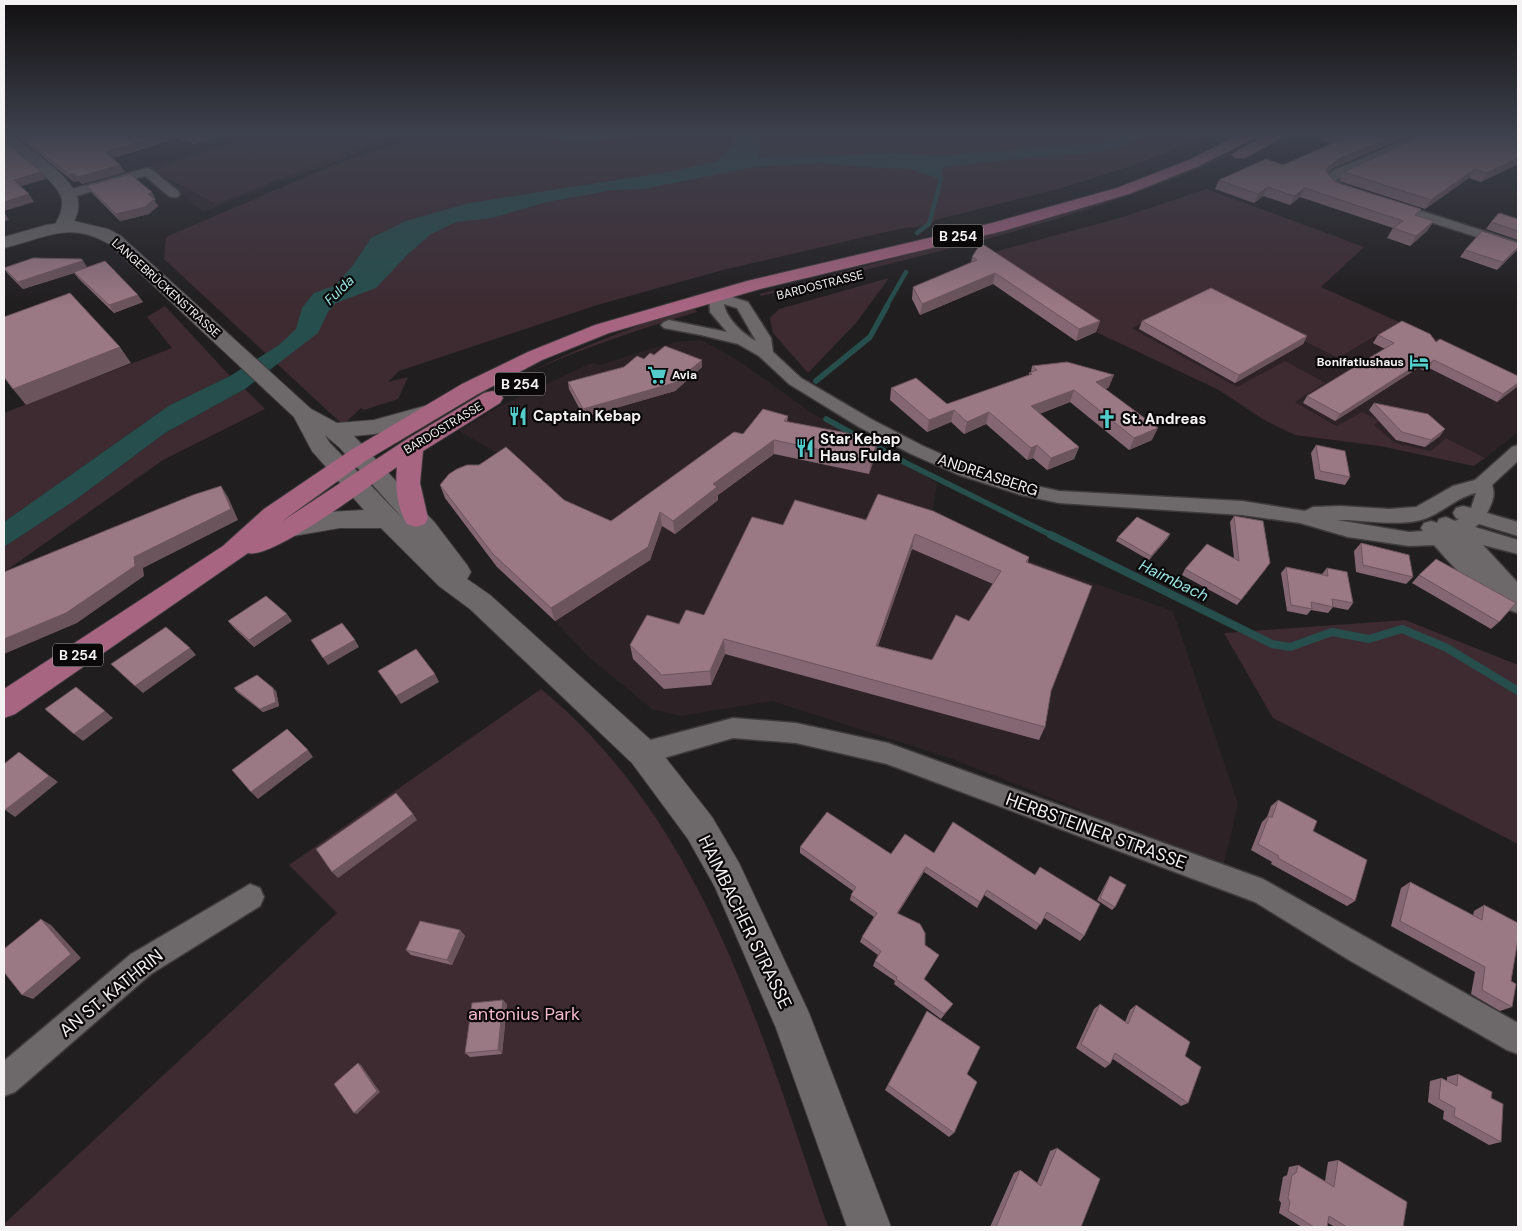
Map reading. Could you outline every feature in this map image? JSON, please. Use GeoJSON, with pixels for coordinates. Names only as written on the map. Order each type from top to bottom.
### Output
{"type":"FeatureCollection","features":[{"type":"Feature","properties":{"kind":"main road"},"geometry":{"type":"LineString","coordinates":[[63,226],[70,212],[69,194],[66,190]]}},
{"type":"Feature","properties":{"kind":"main road","name":"BARDOSTRASSE"},"geometry":{"type":"LineString","coordinates":[[357,470],[412,446],[472,410],[533,377],[587,353],[669,325],[717,304],[743,305],[891,267],[919,253],[997,227],[1124,190]]}},
{"type":"Feature","properties":{"kind":"main road","name":"BARDOSTRASSE"},"geometry":{"type":"LineString","coordinates":[[357,470],[428,412],[510,368],[561,345],[602,330],[717,304],[837,265],[919,253],[1082,216],[1156,190]]}},
{"type":"Feature","properties":{"kind":"main road","name":"LANGEBRÜCKENSTRASSE"},"geometry":{"type":"LineString","coordinates":[[4,243],[43,230],[63,226],[78,226],[109,236],[299,410],[334,430],[357,470]]}},
{"type":"Feature","properties":{"kind":"main road","name":"LANGEBRÜCKENSTRASSE"},"geometry":{"type":"LineString","coordinates":[[299,410],[320,446],[357,470]]}},
{"type":"Feature","properties":{"kind":"main road"},"geometry":{"type":"LineString","coordinates":[[334,430],[375,427],[428,412]]}},
{"type":"Feature","properties":{"kind":"main road"},"geometry":{"type":"LineString","coordinates":[[412,446],[406,484],[416,518]]}},
{"type":"Feature","properties":{"kind":"main road"},"geometry":{"type":"LineString","coordinates":[[232,553],[273,515],[357,470]]}},
{"type":"Feature","properties":{"kind":"main road","name":"HAIMBACHER STRASSE"},"geometry":{"type":"LineString","coordinates":[[357,470],[416,518],[480,602]]}},
{"type":"Feature","properties":{"kind":"main road","name":"HAIMBACHER STRASSE"},"geometry":{"type":"LineString","coordinates":[[357,470],[388,520],[448,579],[480,602],[643,753],[700,828],[727,875],[794,1027],[869,1227]]}},
{"type":"Feature","properties":{"kind":"main road","name":"B 254"},"geometry":{"type":"LineString","coordinates":[[4,705],[232,553],[292,527],[357,470]]}},
{"type":"Feature","properties":{"kind":"main road"},"geometry":{"type":"LineString","coordinates":[[292,527],[349,518],[388,520]]}},
{"type":"Feature","properties":{"kind":"street"},"geometry":{"type":"LineString","coordinates":[[69,194],[82,190]]}},
{"type":"Feature","properties":{"kind":"street"},"geometry":{"type":"LineString","coordinates":[[170,190],[174,194]]}},
{"type":"Feature","properties":{"kind":"street"},"geometry":{"type":"LineString","coordinates":[[1348,190],[1362,195]]}},
{"type":"Feature","properties":{"kind":"street"},"geometry":{"type":"LineString","coordinates":[[1381,201],[1518,246]]}},
{"type":"Feature","properties":{"kind":"street","name":"ANDREASBERG"},"geometry":{"type":"LineString","coordinates":[[717,304],[744,341]]}},
{"type":"Feature","properties":{"kind":"street"},"geometry":{"type":"LineString","coordinates":[[743,305],[763,338],[765,353]]}},
{"type":"Feature","properties":{"kind":"street","name":"ANDREASBERG"},"geometry":{"type":"LineString","coordinates":[[669,325],[700,330],[744,341],[765,353],[794,380],[865,423],[916,450],[965,471],[1021,489],[1059,497],[1096,501],[1242,508],[1300,516],[1325,525],[1357,532],[1409,539],[1457,529]]}},
{"type":"Feature","properties":{"kind":"street"},"geometry":{"type":"LineString","coordinates":[[1518,451],[1482,484],[1460,490],[1429,509],[1457,529],[1518,597]]}},
{"type":"Feature","properties":{"kind":"street"},"geometry":{"type":"LineString","coordinates":[[1482,484],[1485,494],[1483,503],[1457,529],[1455,557],[1518,605]]}},
{"type":"Feature","properties":{"kind":"street","name":"ANDREASBERG"},"geometry":{"type":"LineString","coordinates":[[1300,516],[1340,513],[1388,516],[1429,509]]}},
{"type":"Feature","properties":{"kind":"street"},"geometry":{"type":"LineString","coordinates":[[1457,529],[1518,529]]}},
{"type":"Feature","properties":{"kind":"street"},"geometry":{"type":"LineString","coordinates":[[1457,529],[1490,541],[1518,547]]}},
{"type":"Feature","properties":{"kind":"street","name":"HERBSTEINER STRASSE"},"geometry":{"type":"LineString","coordinates":[[643,753],[732,728],[796,733],[888,754],[1263,892],[1367,954],[1518,1039]]}},
{"type":"Feature","properties":{"kind":"street","name":"AN ST. KATHRIN"},"geometry":{"type":"LineString","coordinates":[[4,1081],[141,964],[250,897]]}},
{"type":"Feature","properties":{"kind":"shaded area"},"geometry":{"type":"Polygon","coordinates":[[[176,190],[259,190],[203,212],[176,190]]]}},
{"type":"Feature","properties":{"kind":"shaded area"},"geometry":{"type":"Polygon","coordinates":[[[1205,291],[1338,358],[1399,322],[1427,334],[1518,376],[1518,432],[1485,458],[1446,438],[1431,451],[1395,443],[1373,425],[1378,422],[1338,426],[1295,402],[1325,383],[1237,388],[1132,328],[1205,291]]]}},
{"type":"Feature","properties":{"kind":"shaded area"},"geometry":{"type":"Polygon","coordinates":[[[701,340],[736,359],[812,413],[937,483],[930,526],[1173,611],[1238,804],[1223,867],[953,759],[772,701],[680,716],[652,709],[588,656],[555,621],[497,567],[445,499],[448,494],[509,460],[459,431],[502,405],[591,363],[600,365],[677,342],[701,340]]]}},
{"type":"Feature","properties":{"kind":"green space"},"geometry":{"type":"Polygon","coordinates":[[[191,190],[250,190],[216,204],[191,190]]]}},
{"type":"Feature","properties":{"kind":"green space"},"geometry":{"type":"Polygon","coordinates":[[[275,190],[1052,190],[935,220],[929,226],[903,228],[723,270],[597,305],[399,371],[388,382],[408,377],[398,399],[364,410],[361,408],[343,425],[164,259],[166,237],[275,190]]]}},
{"type":"Feature","properties":{"kind":"green space"},"geometry":{"type":"Polygon","coordinates":[[[1136,190],[1142,190],[1000,235],[761,296],[760,294],[1097,204],[1136,190]]]}},
{"type":"Feature","properties":{"kind":"green space"},"geometry":{"type":"Polygon","coordinates":[[[1203,190],[1211,190],[1364,247],[1321,287],[1399,322],[1338,358],[1205,291],[1132,328],[1237,387],[1285,361],[1325,383],[1295,402],[1337,426],[1362,412],[1379,421],[1374,425],[1395,443],[1431,451],[1446,438],[1485,458],[1474,466],[1380,446],[1295,435],[1264,420],[1219,390],[1096,332],[1099,330],[983,255],[1123,217],[1203,190]]]}},
{"type":"Feature","properties":{"kind":"green space"},"geometry":{"type":"Polygon","coordinates":[[[889,278],[856,323],[808,373],[773,333],[770,318],[779,309],[889,278]]]}},
{"type":"Feature","properties":{"kind":"green space"},"geometry":{"type":"Polygon","coordinates":[[[165,306],[230,376],[170,405],[4,522],[4,413],[172,348],[147,317],[165,306]]]}},
{"type":"Feature","properties":{"kind":"green space"},"geometry":{"type":"Polygon","coordinates":[[[695,309],[697,312],[608,341],[527,373],[598,341],[658,318],[686,310],[695,309]]]}},
{"type":"Feature","properties":{"kind":"green space"},"geometry":{"type":"Polygon","coordinates":[[[501,386],[441,421],[439,420],[461,407],[501,386]]]}},
{"type":"Feature","properties":{"kind":"green space"},"geometry":{"type":"Polygon","coordinates":[[[245,389],[265,409],[163,460],[4,572],[4,547],[74,501],[165,433],[245,389]]]}},
{"type":"Feature","properties":{"kind":"green space"},"geometry":{"type":"Polygon","coordinates":[[[1405,620],[1518,665],[1518,844],[1273,718],[1224,633],[1405,620]]]}},
{"type":"Feature","properties":{"kind":"green space","name":"antonius Park"},"geometry":{"type":"Polygon","coordinates":[[[541,689],[597,743],[645,803],[686,867],[721,936],[751,1008],[828,1227],[4,1227],[4,1224],[337,913],[289,865],[541,689]]]}},
{"type":"Feature","properties":{"kind":"water","name":"Fulda"},"geometry":{"type":"Polygon","coordinates":[[[549,190],[611,190],[547,202],[492,218],[456,222],[431,234],[408,254],[376,288],[336,303],[328,312],[318,333],[245,389],[165,433],[74,501],[4,547],[4,522],[170,405],[230,376],[279,345],[296,329],[302,308],[314,293],[336,285],[353,265],[371,238],[406,221],[469,203],[549,190]]]}},
{"type":"Feature","properties":{"kind":"building"},"geometry":{"type":"Polygon","coordinates":[[[4,190],[25,190],[29,194],[4,202],[4,190]]]}},
{"type":"Feature","properties":{"kind":"building"},"geometry":{"type":"Polygon","coordinates":[[[92,190],[150,190],[152,192],[148,194],[154,199],[145,207],[116,214],[92,190]]]}},
{"type":"Feature","properties":{"kind":"building"},"geometry":{"type":"Polygon","coordinates":[[[1248,190],[1263,190],[1258,194],[1248,190]]]}},
{"type":"Feature","properties":{"kind":"building"},"geometry":{"type":"Polygon","coordinates":[[[1278,190],[1302,190],[1294,196],[1278,190]]]}},
{"type":"Feature","properties":{"kind":"building"},"geometry":{"type":"Polygon","coordinates":[[[1312,190],[1362,190],[1421,209],[1415,215],[1434,221],[1416,236],[1393,228],[1403,221],[1312,190]]]}},
{"type":"Feature","properties":{"kind":"building"},"geometry":{"type":"Polygon","coordinates":[[[1401,190],[1445,190],[1431,200],[1401,190]]]}},
{"type":"Feature","properties":{"kind":"building"},"geometry":{"type":"Polygon","coordinates":[[[1499,213],[1518,219],[1518,231],[1491,222],[1499,213]]]}},
{"type":"Feature","properties":{"kind":"building"},"geometry":{"type":"Polygon","coordinates":[[[1482,231],[1518,243],[1518,247],[1503,262],[1465,250],[1482,231]]]}},
{"type":"Feature","properties":{"kind":"building"},"geometry":{"type":"Polygon","coordinates":[[[981,243],[1100,321],[1079,329],[995,273],[922,304],[913,287],[977,260],[972,257],[981,243]]]}},
{"type":"Feature","properties":{"kind":"building"},"geometry":{"type":"Polygon","coordinates":[[[33,258],[82,259],[82,261],[18,282],[4,268],[33,258]]]}},
{"type":"Feature","properties":{"kind":"building"},"geometry":{"type":"Polygon","coordinates":[[[105,261],[138,295],[109,305],[74,272],[105,261]]]}},
{"type":"Feature","properties":{"kind":"building"},"geometry":{"type":"Polygon","coordinates":[[[1211,288],[1307,336],[1239,375],[1142,321],[1211,288]]]}},
{"type":"Feature","properties":{"kind":"building"},"geometry":{"type":"Polygon","coordinates":[[[70,293],[120,347],[13,389],[4,377],[4,317],[70,293]]]}},
{"type":"Feature","properties":{"kind":"building"},"geometry":{"type":"Polygon","coordinates":[[[1402,321],[1430,334],[1436,342],[1440,339],[1518,376],[1518,383],[1503,394],[1434,360],[1430,363],[1424,360],[1340,414],[1307,396],[1394,343],[1378,335],[1402,321]]]}},
{"type":"Feature","properties":{"kind":"building"},"geometry":{"type":"Polygon","coordinates":[[[665,346],[702,360],[674,383],[583,409],[568,382],[624,367],[637,356],[644,359],[650,353],[654,355],[665,346]]]}},
{"type":"Feature","properties":{"kind":"building"},"geometry":{"type":"Polygon","coordinates":[[[1067,362],[1114,375],[1096,382],[1158,428],[1134,438],[1074,390],[1031,406],[1079,447],[1051,458],[1037,445],[1031,448],[989,412],[967,422],[954,410],[929,420],[891,388],[916,378],[947,404],[1032,374],[1029,373],[1037,370],[1032,366],[1067,362]]]}},
{"type":"Feature","properties":{"kind":"building"},"geometry":{"type":"Polygon","coordinates":[[[1374,403],[1428,414],[1445,429],[1431,440],[1402,432],[1374,403]]]}},
{"type":"Feature","properties":{"kind":"building"},"geometry":{"type":"Polygon","coordinates":[[[763,409],[788,416],[784,421],[878,439],[871,461],[774,440],[713,484],[717,487],[673,521],[660,512],[648,547],[551,608],[493,554],[440,485],[449,474],[457,469],[467,465],[479,465],[506,447],[564,500],[611,521],[734,432],[743,434],[763,409]]]}},
{"type":"Feature","properties":{"kind":"building"},"geometry":{"type":"Polygon","coordinates":[[[1316,445],[1345,451],[1350,477],[1320,471],[1316,445]]]}},
{"type":"Feature","properties":{"kind":"building"},"geometry":{"type":"Polygon","coordinates":[[[221,486],[231,509],[134,557],[135,566],[66,613],[4,639],[4,572],[193,495],[221,486]]]}},
{"type":"Feature","properties":{"kind":"building"},"geometry":{"type":"Polygon","coordinates":[[[878,494],[933,511],[1029,557],[1026,562],[1092,586],[1051,691],[1045,727],[724,639],[710,671],[662,675],[630,645],[647,615],[679,624],[686,610],[704,615],[752,517],[783,525],[795,500],[866,520],[878,494]],[[915,534],[876,646],[932,660],[956,615],[969,621],[1001,571],[915,534]]]}},
{"type":"Feature","properties":{"kind":"building"},"geometry":{"type":"Polygon","coordinates":[[[1234,516],[1263,521],[1270,563],[1241,600],[1185,569],[1207,544],[1239,561],[1234,516]]]}},
{"type":"Feature","properties":{"kind":"building"},"geometry":{"type":"Polygon","coordinates":[[[1137,517],[1170,534],[1151,556],[1118,537],[1137,517]]]}},
{"type":"Feature","properties":{"kind":"building"},"geometry":{"type":"Polygon","coordinates":[[[1361,543],[1409,555],[1413,577],[1363,565],[1361,543]]]}},
{"type":"Feature","properties":{"kind":"building"},"geometry":{"type":"Polygon","coordinates":[[[1436,559],[1516,603],[1499,622],[1419,575],[1436,559]]]}},
{"type":"Feature","properties":{"kind":"building"},"geometry":{"type":"Polygon","coordinates":[[[1286,567],[1328,576],[1327,568],[1347,572],[1353,603],[1332,599],[1333,607],[1311,602],[1312,609],[1291,605],[1286,567]]]}},
{"type":"Feature","properties":{"kind":"building"},"geometry":{"type":"Polygon","coordinates":[[[266,596],[287,614],[249,640],[228,621],[266,596]]]}},
{"type":"Feature","properties":{"kind":"building"},"geometry":{"type":"Polygon","coordinates":[[[342,623],[355,640],[323,658],[311,640],[342,623]]]}},
{"type":"Feature","properties":{"kind":"building"},"geometry":{"type":"Polygon","coordinates":[[[166,627],[190,648],[135,686],[111,664],[166,627]]]}},
{"type":"Feature","properties":{"kind":"building"},"geometry":{"type":"Polygon","coordinates":[[[416,649],[435,674],[396,696],[378,671],[416,649]]]}},
{"type":"Feature","properties":{"kind":"building"},"geometry":{"type":"Polygon","coordinates":[[[257,675],[273,688],[276,702],[260,709],[234,688],[257,675]]]}},
{"type":"Feature","properties":{"kind":"building"},"geometry":{"type":"Polygon","coordinates":[[[76,687],[105,711],[74,734],[45,709],[76,687]]]}},
{"type":"Feature","properties":{"kind":"building"},"geometry":{"type":"Polygon","coordinates":[[[287,729],[308,750],[251,792],[232,770],[287,729]]]}},
{"type":"Feature","properties":{"kind":"building"},"geometry":{"type":"Polygon","coordinates":[[[19,752],[49,776],[5,810],[4,764],[19,752]]]}},
{"type":"Feature","properties":{"kind":"building"},"geometry":{"type":"Polygon","coordinates":[[[396,793],[413,814],[332,872],[316,849],[396,793]]]}},
{"type":"Feature","properties":{"kind":"building"},"geometry":{"type":"Polygon","coordinates":[[[1278,800],[1317,821],[1313,831],[1367,860],[1355,901],[1278,858],[1279,856],[1258,844],[1269,816],[1272,818],[1278,800]]]}},
{"type":"Feature","properties":{"kind":"building"},"geometry":{"type":"Polygon","coordinates":[[[827,812],[891,854],[905,834],[934,853],[953,822],[1035,875],[1040,867],[1100,904],[1084,936],[1047,912],[1040,925],[987,890],[980,902],[926,867],[897,913],[920,924],[925,933],[925,945],[939,955],[924,979],[953,1004],[944,1014],[875,961],[881,951],[862,937],[877,913],[851,895],[856,887],[800,847],[827,812]]]}},
{"type":"Feature","properties":{"kind":"building"},"geometry":{"type":"Polygon","coordinates":[[[1110,876],[1126,885],[1115,907],[1100,898],[1110,876]]]}},
{"type":"Feature","properties":{"kind":"building"},"geometry":{"type":"Polygon","coordinates":[[[1410,882],[1482,920],[1484,905],[1518,923],[1518,939],[1511,981],[1516,984],[1512,1007],[1482,990],[1485,967],[1400,921],[1410,882]]]}},
{"type":"Feature","properties":{"kind":"building"},"geometry":{"type":"Polygon","coordinates":[[[41,919],[71,954],[22,995],[4,972],[4,949],[41,919]]]}},
{"type":"Feature","properties":{"kind":"building"},"geometry":{"type":"Polygon","coordinates":[[[420,921],[460,930],[447,960],[406,950],[420,921]]]}},
{"type":"Feature","properties":{"kind":"building"},"geometry":{"type":"Polygon","coordinates":[[[503,1000],[498,1050],[465,1053],[472,1003],[503,1000]]]}},
{"type":"Feature","properties":{"kind":"building"},"geometry":{"type":"Polygon","coordinates":[[[1100,1004],[1128,1024],[1136,1005],[1190,1042],[1185,1056],[1201,1067],[1188,1103],[1115,1053],[1110,1064],[1081,1044],[1100,1004]]]}},
{"type":"Feature","properties":{"kind":"building"},"geometry":{"type":"Polygon","coordinates":[[[927,1011],[980,1047],[967,1074],[977,1082],[954,1133],[888,1085],[927,1011]]]}},
{"type":"Feature","properties":{"kind":"building"},"geometry":{"type":"Polygon","coordinates":[[[358,1063],[377,1091],[354,1113],[334,1084],[358,1063]]]}},
{"type":"Feature","properties":{"kind":"building"},"geometry":{"type":"Polygon","coordinates":[[[1458,1074],[1492,1092],[1491,1098],[1503,1104],[1501,1142],[1454,1116],[1455,1108],[1439,1099],[1441,1078],[1457,1086],[1458,1074]]]}},
{"type":"Feature","properties":{"kind":"building"},"geometry":{"type":"Polygon","coordinates":[[[1057,1148],[1100,1179],[1081,1227],[996,1227],[1020,1170],[1041,1186],[1057,1148]]]}},
{"type":"Feature","properties":{"kind":"building"},"geometry":{"type":"Polygon","coordinates":[[[1338,1160],[1407,1202],[1403,1227],[1347,1227],[1329,1216],[1327,1227],[1314,1227],[1288,1211],[1292,1175],[1296,1173],[1298,1165],[1334,1187],[1338,1160]]]}},
{"type":"Feature","properties":{"kind":"waterway","name":"Haimbach"},"geometry":{"type":"LineString","coordinates":[[917,233],[929,224],[938,190]]}},
{"type":"Feature","properties":{"kind":"waterway","name":"Haimbach"},"geometry":{"type":"LineString","coordinates":[[886,307],[906,272]]}},
{"type":"Feature","properties":{"kind":"waterway","name":"Haimbach"},"geometry":{"type":"LineString","coordinates":[[816,381],[870,337],[887,306]]}},
{"type":"Feature","properties":{"kind":"waterway","name":"Haimbach"},"geometry":{"type":"LineString","coordinates":[[826,419],[906,463],[1053,536]]}},
{"type":"Feature","properties":{"kind":"waterway","name":"Haimbach"},"geometry":{"type":"LineString","coordinates":[[1051,535],[1272,644],[1290,647],[1332,632],[1369,639],[1402,629],[1447,648],[1518,691]]}},
{"type":"Feature","properties":{"kind":"place","name":"Bonifatiushaus"},"geometry":{"type":"Point","coordinates":[1419,362]}},
{"type":"Feature","properties":{"kind":"place","name":"Avia"},"geometry":{"type":"Point","coordinates":[657,375]}},
{"type":"Feature","properties":{"kind":"place","name":"Captain Kebap"},"geometry":{"type":"Point","coordinates":[518,416]}},
{"type":"Feature","properties":{"kind":"place","name":"St. Andreas"},"geometry":{"type":"Point","coordinates":[1107,419]}},
{"type":"Feature","properties":{"kind":"place","name":"Star Kebap Haus Fulda"},"geometry":{"type":"Point","coordinates":[805,448]}}]}
